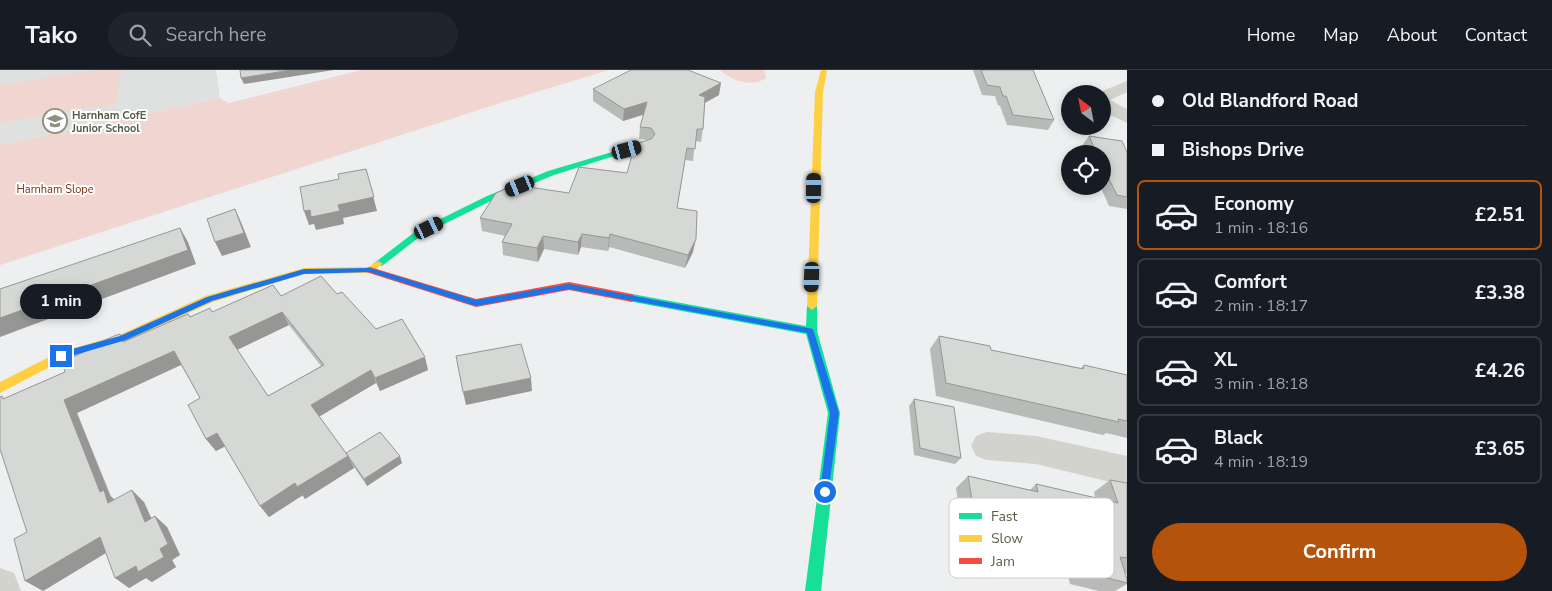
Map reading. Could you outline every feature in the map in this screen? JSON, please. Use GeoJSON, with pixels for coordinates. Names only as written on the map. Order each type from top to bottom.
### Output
{"type":"FeatureCollection","features":[{"type":"Feature","properties":{"kind":"street"},"geometry":{"type":"LineString","coordinates":[[813,591],[834,413],[810,331],[814,171],[819,92],[824,70]]}},
{"type":"Feature","properties":{"kind":"street"},"geometry":{"type":"LineString","coordinates":[[1111,94],[1127,86]]}},
{"type":"Feature","properties":{"kind":"street"},"geometry":{"type":"LineString","coordinates":[[1111,108],[1127,117]]}},
{"type":"Feature","properties":{"kind":"street"},"geometry":{"type":"LineString","coordinates":[[370,270],[419,233],[490,198],[551,173],[642,146]]}},
{"type":"Feature","properties":{"kind":"street"},"geometry":{"type":"LineString","coordinates":[[0,388],[61,356],[123,338],[209,299],[304,271],[370,270],[476,303],[569,286],[810,331]]}},
{"type":"Feature","properties":{"kind":"street"},"geometry":{"type":"LineString","coordinates":[[987,446],[1036,450],[1127,471]]}},
{"type":"Feature","properties":{"kind":"shaded area","name":"Harnham CofE Junior School"},"geometry":{"type":"Polygon","coordinates":[[[0,70],[216,70],[220,98],[0,145],[0,70]]]}},
{"type":"Feature","properties":{"kind":"green space"},"geometry":{"type":"Polygon","coordinates":[[[96,70],[121,70],[116,104],[0,123],[0,85],[96,70]]]}},
{"type":"Feature","properties":{"kind":"green space","name":"Harnham Slope"},"geometry":{"type":"Polygon","coordinates":[[[362,70],[609,70],[497,104],[0,265],[0,145],[220,98],[229,103],[362,70]]]}},
{"type":"Feature","properties":{"kind":"green space"},"geometry":{"type":"Polygon","coordinates":[[[720,70],[764,70],[766,78],[755,83],[742,82],[720,70]]]}},
{"type":"Feature","properties":{"kind":"building"},"geometry":{"type":"Polygon","coordinates":[[[240,70],[291,70],[241,78],[240,70]]]}},
{"type":"Feature","properties":{"kind":"building"},"geometry":{"type":"Polygon","coordinates":[[[631,70],[688,70],[721,83],[699,95],[705,97],[703,129],[697,129],[695,149],[687,148],[677,208],[697,211],[696,239],[688,255],[610,234],[609,238],[582,234],[578,242],[543,236],[537,248],[502,242],[512,224],[480,218],[496,193],[515,185],[569,193],[579,167],[627,173],[635,144],[651,139],[655,134],[651,128],[640,127],[647,102],[624,109],[593,89],[631,70]]]}},
{"type":"Feature","properties":{"kind":"building"},"geometry":{"type":"Polygon","coordinates":[[[981,70],[1033,70],[1054,120],[1013,115],[1006,96],[1003,96],[1000,87],[987,85],[981,70]]]}},
{"type":"Feature","properties":{"kind":"building"},"geometry":{"type":"Polygon","coordinates":[[[1089,136],[1122,141],[1127,152],[1127,197],[1117,195],[1111,183],[1111,145],[1093,145],[1089,136]]]}},
{"type":"Feature","properties":{"kind":"building"},"geometry":{"type":"Polygon","coordinates":[[[366,169],[374,197],[338,205],[340,211],[311,217],[310,210],[304,211],[300,187],[339,179],[338,174],[366,169]]]}},
{"type":"Feature","properties":{"kind":"building"},"geometry":{"type":"Polygon","coordinates":[[[235,209],[244,233],[215,242],[207,219],[235,209]]]}},
{"type":"Feature","properties":{"kind":"building"},"geometry":{"type":"Polygon","coordinates":[[[180,228],[188,250],[0,318],[0,289],[180,228]]]}},
{"type":"Feature","properties":{"kind":"building"},"geometry":{"type":"Polygon","coordinates":[[[321,276],[337,294],[342,292],[376,329],[402,319],[425,357],[375,378],[371,370],[311,405],[348,456],[297,487],[295,483],[260,506],[217,433],[206,439],[188,405],[200,398],[174,351],[64,400],[100,492],[104,490],[108,503],[132,490],[145,522],[155,516],[168,544],[160,549],[164,557],[138,572],[136,566],[115,578],[100,537],[25,581],[14,539],[27,532],[0,449],[0,397],[2,396],[3,399],[65,372],[62,362],[114,336],[120,334],[123,342],[188,314],[190,317],[210,308],[212,312],[273,285],[281,296],[321,276]],[[282,312],[229,337],[268,396],[324,365],[282,312]]]}},
{"type":"Feature","properties":{"kind":"building"},"geometry":{"type":"Polygon","coordinates":[[[939,336],[990,346],[991,350],[1083,369],[1084,365],[1127,375],[1127,421],[1118,419],[1119,422],[946,383],[939,336]]]}},
{"type":"Feature","properties":{"kind":"building"},"geometry":{"type":"Polygon","coordinates":[[[521,344],[531,378],[463,392],[456,356],[521,344]]]}},
{"type":"Feature","properties":{"kind":"building"},"geometry":{"type":"Polygon","coordinates":[[[914,399],[954,407],[961,458],[920,448],[914,399]]]}},
{"type":"Feature","properties":{"kind":"building"},"geometry":{"type":"Polygon","coordinates":[[[380,432],[400,456],[364,479],[346,453],[380,432]]]}},
{"type":"Feature","properties":{"kind":"building"},"geometry":{"type":"Polygon","coordinates":[[[968,476],[1038,492],[1036,484],[1096,498],[972,498],[968,476]]]}},
{"type":"Feature","properties":{"kind":"building"},"geometry":{"type":"Polygon","coordinates":[[[1110,480],[1127,483],[1127,558],[1120,557],[1127,583],[1108,578],[1114,578],[1114,502],[1118,503],[1110,480]]]}},
{"type":"Feature","properties":{"kind":"traffic: fast"},"geometry":{"type":"LineString","coordinates":[[378,264],[419,233],[490,198],[551,173],[642,146]]}},
{"type":"Feature","properties":{"kind":"traffic: fast"},"geometry":{"type":"LineString","coordinates":[[632,298],[811,331]]}},
{"type":"Feature","properties":{"kind":"traffic: fast"},"geometry":{"type":"LineString","coordinates":[[812,306],[811,331],[834,413],[813,591]]}},
{"type":"Feature","properties":{"kind":"traffic: slow"},"geometry":{"type":"LineString","coordinates":[[812,306],[819,92],[824,70]]}},
{"type":"Feature","properties":{"kind":"traffic: slow"},"geometry":{"type":"LineString","coordinates":[[0,388],[61,356],[123,338],[209,299],[304,271],[370,270],[378,264]]}},
{"type":"Feature","properties":{"kind":"traffic: jam"},"geometry":{"type":"LineString","coordinates":[[370,270],[476,303],[569,286],[632,298]]}},
{"type":"Feature","properties":{"kind":"place","name":"Harnham CofE Junior School"},"geometry":{"type":"Point","coordinates":[55,121]}},
{"type":"Feature","properties":{"kind":"route"},"geometry":{"type":"LineString","coordinates":[[61,356],[123,338],[209,299],[304,271],[370,270],[476,303],[569,286],[810,331],[834,413],[825,492]]}}]}
